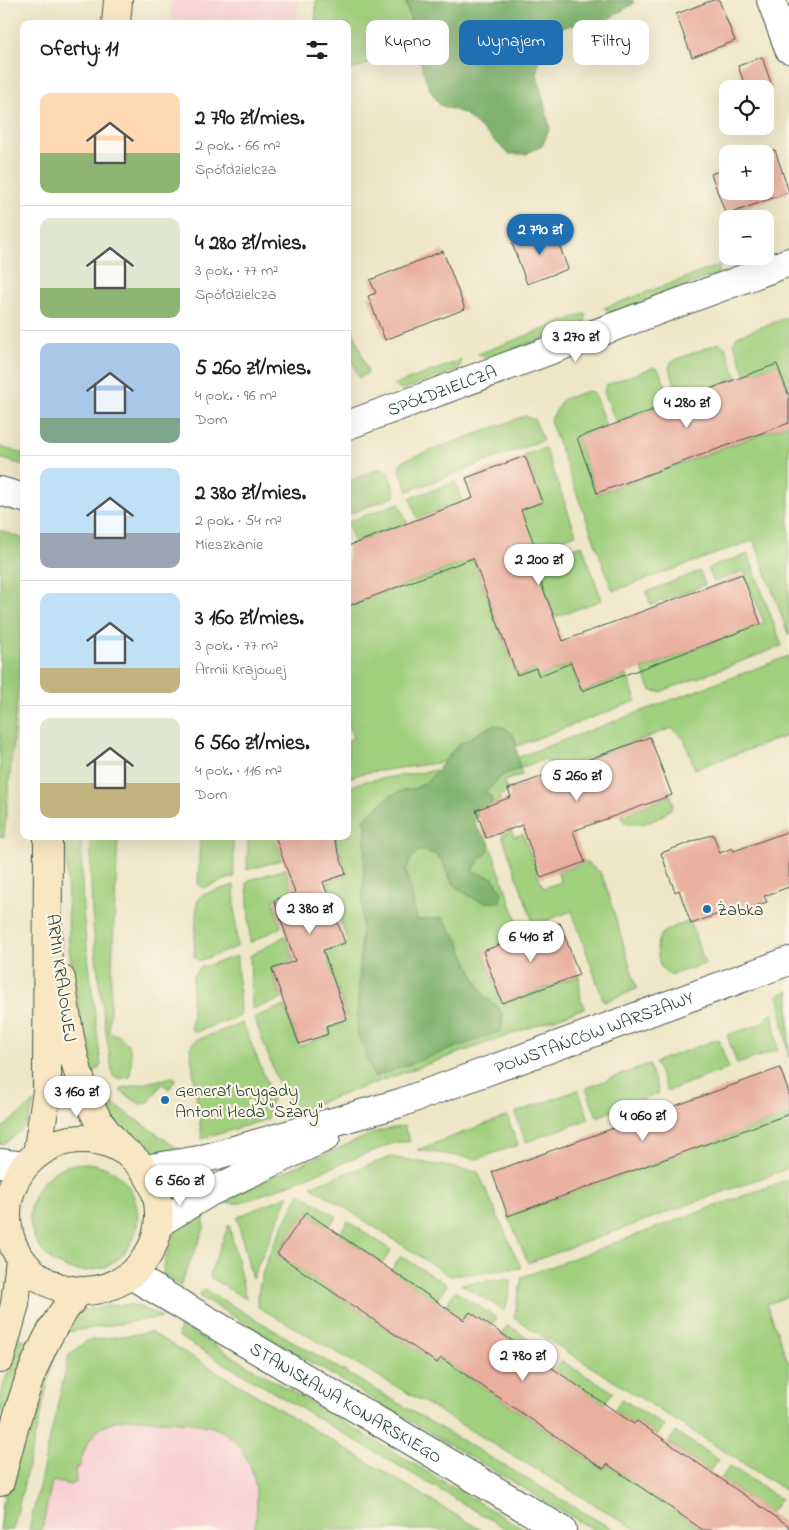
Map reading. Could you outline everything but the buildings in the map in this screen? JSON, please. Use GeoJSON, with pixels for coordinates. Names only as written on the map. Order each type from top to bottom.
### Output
{"type":"FeatureCollection","features":[{"type":"Feature","properties":{"kind":"street"},"geometry":{"type":"LineString","coordinates":[[116,20],[118,0]]}},
{"type":"Feature","properties":{"kind":"street"},"geometry":{"type":"LineString","coordinates":[[771,0],[789,50]]}},
{"type":"Feature","properties":{"kind":"street","name":"SPÓŁDZIELCZA"},"geometry":{"type":"LineString","coordinates":[[351,424],[789,262]]}},
{"type":"Feature","properties":{"kind":"street"},"geometry":{"type":"LineString","coordinates":[[0,490],[20,497]]}},
{"type":"Feature","properties":{"kind":"street","name":"ARMII KRAJOWEJ"},"geometry":{"type":"LineString","coordinates":[[20,1161],[47,1091],[48,840]]}},
{"type":"Feature","properties":{"kind":"street","name":"ARMII KRAJOWEJ"},"geometry":{"type":"LineString","coordinates":[[48,884],[70,1042],[82,1088],[98,1119],[121,1149]]}},
{"type":"Feature","properties":{"kind":"street","name":"POWSTAŃCÓW WARSZAWY"},"geometry":{"type":"LineString","coordinates":[[144,1169],[199,1160],[400,1103],[789,961]]}},
{"type":"Feature","properties":{"kind":"street","name":"POWSTAŃCÓW WARSZAWY"},"geometry":{"type":"LineString","coordinates":[[159,1223],[210,1192],[400,1103]]}},
{"type":"Feature","properties":{"kind":"street"},"geometry":{"type":"LineString","coordinates":[[75,1139],[99,1140],[121,1149],[144,1169],[157,1194],[159,1223],[150,1252],[130,1275],[106,1288],[80,1291],[49,1284],[33,1273],[20,1259],[3,1220],[20,1161],[55,1144],[75,1139]]}},
{"type":"Feature","properties":{"kind":"street"},"geometry":{"type":"LineString","coordinates":[[0,1359],[15,1304],[20,1259]]}},
{"type":"Feature","properties":{"kind":"street","name":"STANISŁAWA KONARSKIEGO"},"geometry":{"type":"LineString","coordinates":[[130,1275],[562,1530]]}},
{"type":"Feature","properties":{"kind":"street"},"geometry":{"type":"LineString","coordinates":[[0,1482],[30,1378],[47,1335],[64,1307],[80,1291]]}},
{"type":"Feature","properties":{"kind":"shaded area"},"geometry":{"type":"Polygon","coordinates":[[[172,0],[298,0],[297,20],[170,20],[172,0]]]}},
{"type":"Feature","properties":{"kind":"shaded area"},"geometry":{"type":"Polygon","coordinates":[[[200,1363],[481,1530],[42,1530],[64,1419],[200,1363]]]}},
{"type":"Feature","properties":{"kind":"green space"},"geometry":{"type":"Polygon","coordinates":[[[316,0],[405,0],[410,20],[366,20],[366,64],[351,70],[351,20],[315,20],[316,0]]]}},
{"type":"Feature","properties":{"kind":"green space"},"geometry":{"type":"Polygon","coordinates":[[[406,0],[633,0],[633,4],[608,19],[573,20],[573,25],[563,27],[563,20],[459,20],[459,65],[538,65],[537,74],[550,128],[542,146],[526,154],[509,154],[465,114],[440,105],[429,88],[422,65],[449,65],[449,20],[411,20],[406,0]]]}},
{"type":"Feature","properties":{"kind":"green space"},"geometry":{"type":"Polygon","coordinates":[[[720,265],[718,274],[611,313],[604,308],[720,265]]]}},
{"type":"Feature","properties":{"kind":"green space"},"geometry":{"type":"Polygon","coordinates":[[[586,313],[585,323],[486,359],[478,354],[586,313]]]}},
{"type":"Feature","properties":{"kind":"green space"},"geometry":{"type":"Polygon","coordinates":[[[789,317],[788,391],[778,364],[746,375],[734,343],[737,336],[789,317]]]}},
{"type":"Feature","properties":{"kind":"green space"},"geometry":{"type":"Polygon","coordinates":[[[351,325],[368,373],[359,378],[351,358],[351,325]]]}},
{"type":"Feature","properties":{"kind":"green space"},"geometry":{"type":"Polygon","coordinates":[[[719,343],[725,347],[737,378],[681,399],[669,368],[672,361],[719,343]]]}},
{"type":"Feature","properties":{"kind":"green space"},"geometry":{"type":"Polygon","coordinates":[[[462,360],[459,369],[402,390],[394,385],[462,360]]]}},
{"type":"Feature","properties":{"kind":"green space"},"geometry":{"type":"Polygon","coordinates":[[[654,367],[659,370],[672,402],[616,423],[604,392],[606,385],[654,367]]]}},
{"type":"Feature","properties":{"kind":"green space"},"geometry":{"type":"Polygon","coordinates":[[[588,391],[594,393],[606,426],[576,437],[597,494],[789,424],[789,636],[754,540],[613,591],[550,421],[563,399],[588,391]]]}},
{"type":"Feature","properties":{"kind":"green space"},"geometry":{"type":"Polygon","coordinates":[[[525,416],[535,420],[543,440],[408,491],[399,467],[402,461],[525,416]]]}},
{"type":"Feature","properties":{"kind":"green space"},"geometry":{"type":"Polygon","coordinates":[[[0,447],[20,453],[20,464],[0,458],[0,447]]]}},
{"type":"Feature","properties":{"kind":"green space"},"geometry":{"type":"Polygon","coordinates":[[[545,448],[576,534],[522,553],[508,516],[543,503],[525,455],[545,448]]]}},
{"type":"Feature","properties":{"kind":"green space"},"geometry":{"type":"Polygon","coordinates":[[[382,468],[388,472],[396,496],[351,513],[351,480],[382,468]]]}},
{"type":"Feature","properties":{"kind":"green space"},"geometry":{"type":"Polygon","coordinates":[[[455,482],[463,505],[458,539],[446,508],[417,518],[410,498],[455,482]]]}},
{"type":"Feature","properties":{"kind":"green space"},"geometry":{"type":"Polygon","coordinates":[[[399,503],[407,523],[354,543],[351,532],[351,521],[399,503]]]}},
{"type":"Feature","properties":{"kind":"green space"},"geometry":{"type":"Polygon","coordinates":[[[0,530],[20,538],[20,669],[4,837],[0,836],[0,530]]]}},
{"type":"Feature","properties":{"kind":"green space"},"geometry":{"type":"Polygon","coordinates":[[[582,545],[602,600],[555,617],[535,562],[582,545]]]}},
{"type":"Feature","properties":{"kind":"green space"},"geometry":{"type":"Polygon","coordinates":[[[748,554],[782,646],[660,692],[651,691],[642,669],[764,623],[744,571],[714,582],[708,568],[748,554]]]}},
{"type":"Feature","properties":{"kind":"green space"},"geometry":{"type":"Polygon","coordinates":[[[473,559],[517,676],[535,669],[538,677],[571,664],[581,692],[627,675],[636,701],[517,746],[514,735],[504,727],[493,725],[458,745],[444,762],[364,773],[351,777],[351,739],[353,738],[351,732],[351,605],[473,559]]]}},
{"type":"Feature","properties":{"kind":"green space"},"geometry":{"type":"Polygon","coordinates":[[[700,571],[705,585],[651,605],[646,592],[700,571]]]}},
{"type":"Feature","properties":{"kind":"green space"},"geometry":{"type":"Polygon","coordinates":[[[789,656],[789,735],[695,769],[684,739],[672,728],[559,769],[545,759],[520,768],[516,758],[789,656]]]}},
{"type":"Feature","properties":{"kind":"green space"},"geometry":{"type":"Polygon","coordinates":[[[493,725],[502,727],[513,736],[520,768],[503,775],[485,792],[492,797],[490,807],[474,820],[477,828],[489,842],[488,852],[480,859],[472,871],[493,878],[502,891],[500,901],[481,901],[462,891],[449,876],[440,857],[429,852],[419,851],[411,859],[406,870],[417,920],[442,918],[449,927],[460,945],[483,994],[502,1013],[501,1031],[374,1077],[357,1032],[366,825],[364,819],[390,796],[404,790],[414,789],[428,781],[458,745],[493,725]]]}},
{"type":"Feature","properties":{"kind":"green space"},"geometry":{"type":"Polygon","coordinates":[[[520,768],[522,775],[504,781],[508,792],[499,796],[514,837],[523,834],[543,888],[561,882],[557,872],[585,862],[600,872],[637,989],[604,1002],[572,911],[534,925],[502,835],[507,833],[496,802],[491,804],[492,801],[485,792],[503,775],[520,768]]]}},
{"type":"Feature","properties":{"kind":"green space"},"geometry":{"type":"Polygon","coordinates":[[[437,770],[428,781],[414,789],[404,790],[390,796],[364,819],[366,825],[357,1032],[501,1031],[503,1019],[499,1008],[484,996],[464,955],[460,942],[442,918],[417,920],[406,870],[411,859],[419,850],[427,851],[438,856],[453,884],[477,900],[493,878],[472,871],[480,859],[488,852],[489,842],[522,936],[483,952],[502,1003],[579,976],[581,1002],[583,1002],[585,1008],[299,1110],[282,1093],[254,1017],[284,1006],[300,1046],[330,1035],[328,1028],[348,1020],[325,952],[348,943],[327,882],[348,875],[335,840],[351,840],[351,786],[366,781],[437,770]]]}},
{"type":"Feature","properties":{"kind":"green space"},"geometry":{"type":"Polygon","coordinates":[[[671,796],[673,805],[669,810],[651,821],[637,825],[625,823],[620,816],[671,796]]]}},
{"type":"Feature","properties":{"kind":"green space"},"geometry":{"type":"Polygon","coordinates":[[[66,840],[81,840],[83,914],[101,1065],[95,1072],[89,1074],[69,948],[66,840]]]}},
{"type":"Feature","properties":{"kind":"green space"},"geometry":{"type":"Polygon","coordinates":[[[91,840],[118,840],[109,1032],[123,1039],[130,1049],[131,1055],[130,1077],[118,1079],[113,1076],[96,956],[91,896],[91,840]]]}},
{"type":"Feature","properties":{"kind":"green space"},"geometry":{"type":"Polygon","coordinates":[[[200,840],[233,840],[234,877],[203,888],[198,884],[200,840]]]}},
{"type":"Feature","properties":{"kind":"green space"},"geometry":{"type":"Polygon","coordinates":[[[248,840],[275,840],[282,860],[247,870],[248,840]]]}},
{"type":"Feature","properties":{"kind":"green space"},"geometry":{"type":"Polygon","coordinates":[[[285,869],[293,892],[273,900],[281,927],[250,943],[247,883],[249,880],[285,869]]]}},
{"type":"Feature","properties":{"kind":"green space"},"geometry":{"type":"Polygon","coordinates":[[[234,885],[237,947],[199,961],[194,957],[197,902],[202,895],[234,885]]]}},
{"type":"Feature","properties":{"kind":"green space"},"geometry":{"type":"Polygon","coordinates":[[[690,921],[705,964],[670,975],[663,970],[659,962],[658,941],[665,932],[690,921]]]}},
{"type":"Feature","properties":{"kind":"green space"},"geometry":{"type":"Polygon","coordinates":[[[285,936],[294,960],[271,968],[282,999],[252,1009],[250,956],[285,936]]]}},
{"type":"Feature","properties":{"kind":"green space"},"geometry":{"type":"Polygon","coordinates":[[[237,956],[240,1016],[196,1032],[191,1029],[193,975],[199,968],[237,956]]]}},
{"type":"Feature","properties":{"kind":"green space"},"geometry":{"type":"Polygon","coordinates":[[[789,991],[789,1058],[778,995],[789,991]]]}},
{"type":"Feature","properties":{"kind":"green space"},"geometry":{"type":"Polygon","coordinates":[[[772,1012],[778,1050],[737,1064],[727,1035],[761,1024],[772,1012]]]}},
{"type":"Feature","properties":{"kind":"green space"},"geometry":{"type":"Polygon","coordinates":[[[243,1023],[272,1095],[268,1119],[202,1139],[190,1047],[196,1040],[243,1023]]]}},
{"type":"Feature","properties":{"kind":"green space"},"geometry":{"type":"Polygon","coordinates":[[[718,1039],[729,1068],[667,1091],[655,1062],[718,1039]]]}},
{"type":"Feature","properties":{"kind":"green space"},"geometry":{"type":"Polygon","coordinates":[[[649,1064],[659,1093],[597,1117],[586,1088],[649,1064]]]}},
{"type":"Feature","properties":{"kind":"green space"},"geometry":{"type":"Polygon","coordinates":[[[173,1077],[176,1079],[169,1089],[162,1084],[148,1103],[140,1104],[120,1091],[123,1088],[173,1077]]]}},
{"type":"Feature","properties":{"kind":"green space"},"geometry":{"type":"Polygon","coordinates":[[[578,1090],[589,1119],[526,1142],[515,1113],[578,1090]]]}},
{"type":"Feature","properties":{"kind":"green space"},"geometry":{"type":"Polygon","coordinates":[[[96,1092],[186,1154],[155,1154],[122,1133],[96,1092]]]}},
{"type":"Feature","properties":{"kind":"green space"},"geometry":{"type":"Polygon","coordinates":[[[34,1102],[27,1123],[18,1133],[0,1145],[0,1130],[34,1102]]]}},
{"type":"Feature","properties":{"kind":"green space"},"geometry":{"type":"Polygon","coordinates":[[[789,1114],[789,1168],[528,1263],[508,1216],[789,1114]]]}},
{"type":"Feature","properties":{"kind":"green space"},"geometry":{"type":"Polygon","coordinates":[[[507,1116],[518,1145],[477,1159],[417,1150],[507,1116]]]}},
{"type":"Feature","properties":{"kind":"green space"},"geometry":{"type":"Polygon","coordinates":[[[404,1126],[410,1142],[396,1142],[241,1203],[224,1203],[221,1199],[378,1131],[404,1126]]]}},
{"type":"Feature","properties":{"kind":"green space"},"geometry":{"type":"Polygon","coordinates":[[[391,1157],[478,1172],[521,1268],[450,1276],[311,1186],[391,1157]]]}},
{"type":"Feature","properties":{"kind":"green space"},"geometry":{"type":"Polygon","coordinates":[[[84,1163],[105,1167],[122,1179],[134,1196],[138,1217],[134,1238],[122,1255],[105,1267],[84,1271],[63,1267],[46,1255],[34,1238],[30,1217],[34,1196],[46,1179],[63,1167],[84,1163]]]}},
{"type":"Feature","properties":{"kind":"green space"},"geometry":{"type":"Polygon","coordinates":[[[789,1179],[789,1296],[767,1304],[789,1364],[789,1487],[787,1491],[514,1318],[522,1277],[789,1179]]]}},
{"type":"Feature","properties":{"kind":"green space"},"geometry":{"type":"Polygon","coordinates":[[[300,1193],[337,1217],[328,1227],[306,1212],[277,1254],[437,1363],[441,1358],[603,1469],[607,1464],[703,1530],[637,1530],[432,1407],[258,1307],[261,1278],[266,1263],[300,1193]]]}},
{"type":"Feature","properties":{"kind":"green space"},"geometry":{"type":"Polygon","coordinates":[[[289,1195],[252,1279],[237,1217],[289,1195]]]}},
{"type":"Feature","properties":{"kind":"green space"},"geometry":{"type":"Polygon","coordinates":[[[204,1206],[204,1229],[180,1286],[163,1275],[167,1254],[180,1224],[204,1206]]]}},
{"type":"Feature","properties":{"kind":"green space"},"geometry":{"type":"Polygon","coordinates":[[[348,1221],[391,1250],[382,1264],[339,1234],[348,1221]]]}},
{"type":"Feature","properties":{"kind":"green space"},"geometry":{"type":"Polygon","coordinates":[[[229,1224],[246,1299],[211,1278],[210,1273],[229,1224]]]}},
{"type":"Feature","properties":{"kind":"green space"},"geometry":{"type":"Polygon","coordinates":[[[401,1256],[447,1285],[436,1301],[391,1270],[401,1256]]]}},
{"type":"Feature","properties":{"kind":"green space"},"geometry":{"type":"Polygon","coordinates":[[[505,1279],[512,1281],[505,1311],[461,1284],[505,1279]]]}},
{"type":"Feature","properties":{"kind":"green space"},"geometry":{"type":"Polygon","coordinates":[[[204,1289],[614,1530],[594,1530],[199,1296],[204,1289]]]}},
{"type":"Feature","properties":{"kind":"green space"},"geometry":{"type":"Polygon","coordinates":[[[455,1291],[497,1318],[491,1326],[470,1312],[464,1320],[445,1307],[455,1291]]]}},
{"type":"Feature","properties":{"kind":"green space"},"geometry":{"type":"Polygon","coordinates":[[[111,1305],[135,1305],[163,1317],[67,1332],[69,1320],[81,1311],[111,1305]]]}},
{"type":"Feature","properties":{"kind":"green space"},"geometry":{"type":"Polygon","coordinates":[[[180,1325],[525,1530],[508,1530],[178,1336],[180,1325]]]}},
{"type":"Feature","properties":{"kind":"green space"},"geometry":{"type":"Polygon","coordinates":[[[508,1325],[548,1352],[542,1361],[502,1334],[508,1325]]]}},
{"type":"Feature","properties":{"kind":"green space"},"geometry":{"type":"Polygon","coordinates":[[[151,1332],[481,1530],[254,1530],[257,1501],[252,1472],[247,1458],[239,1446],[228,1436],[215,1428],[202,1425],[128,1419],[107,1425],[92,1437],[86,1447],[79,1468],[75,1468],[76,1482],[71,1485],[52,1481],[42,1530],[29,1530],[69,1355],[86,1341],[151,1332]]]}},
{"type":"Feature","properties":{"kind":"green space"},"geometry":{"type":"Polygon","coordinates":[[[19,1338],[33,1342],[7,1410],[1,1413],[0,1396],[19,1338]]]}},
{"type":"Feature","properties":{"kind":"green space"},"geometry":{"type":"Polygon","coordinates":[[[50,1349],[55,1352],[13,1530],[0,1530],[3,1505],[15,1454],[50,1349]]]}},
{"type":"Feature","properties":{"kind":"green space"},"geometry":{"type":"Polygon","coordinates":[[[562,1361],[613,1392],[604,1404],[554,1370],[562,1361]]]}},
{"type":"Feature","properties":{"kind":"green space"},"geometry":{"type":"Polygon","coordinates":[[[622,1399],[665,1426],[657,1435],[637,1421],[634,1424],[614,1410],[622,1399]]]}},
{"type":"Feature","properties":{"kind":"green space"},"geometry":{"type":"Polygon","coordinates":[[[676,1432],[719,1460],[710,1471],[668,1442],[676,1432]]]}},
{"type":"Feature","properties":{"kind":"green space"},"geometry":{"type":"Polygon","coordinates":[[[730,1466],[781,1499],[770,1513],[721,1479],[730,1466]]]}},
{"type":"Feature","properties":{"kind":"place","name":"Żabka"},"geometry":{"type":"Point","coordinates":[707,909]}},
{"type":"Feature","properties":{"kind":"place","name":"Generał brygady Antoni Heda \"Szary\""},"geometry":{"type":"Point","coordinates":[165,1100]}}]}
